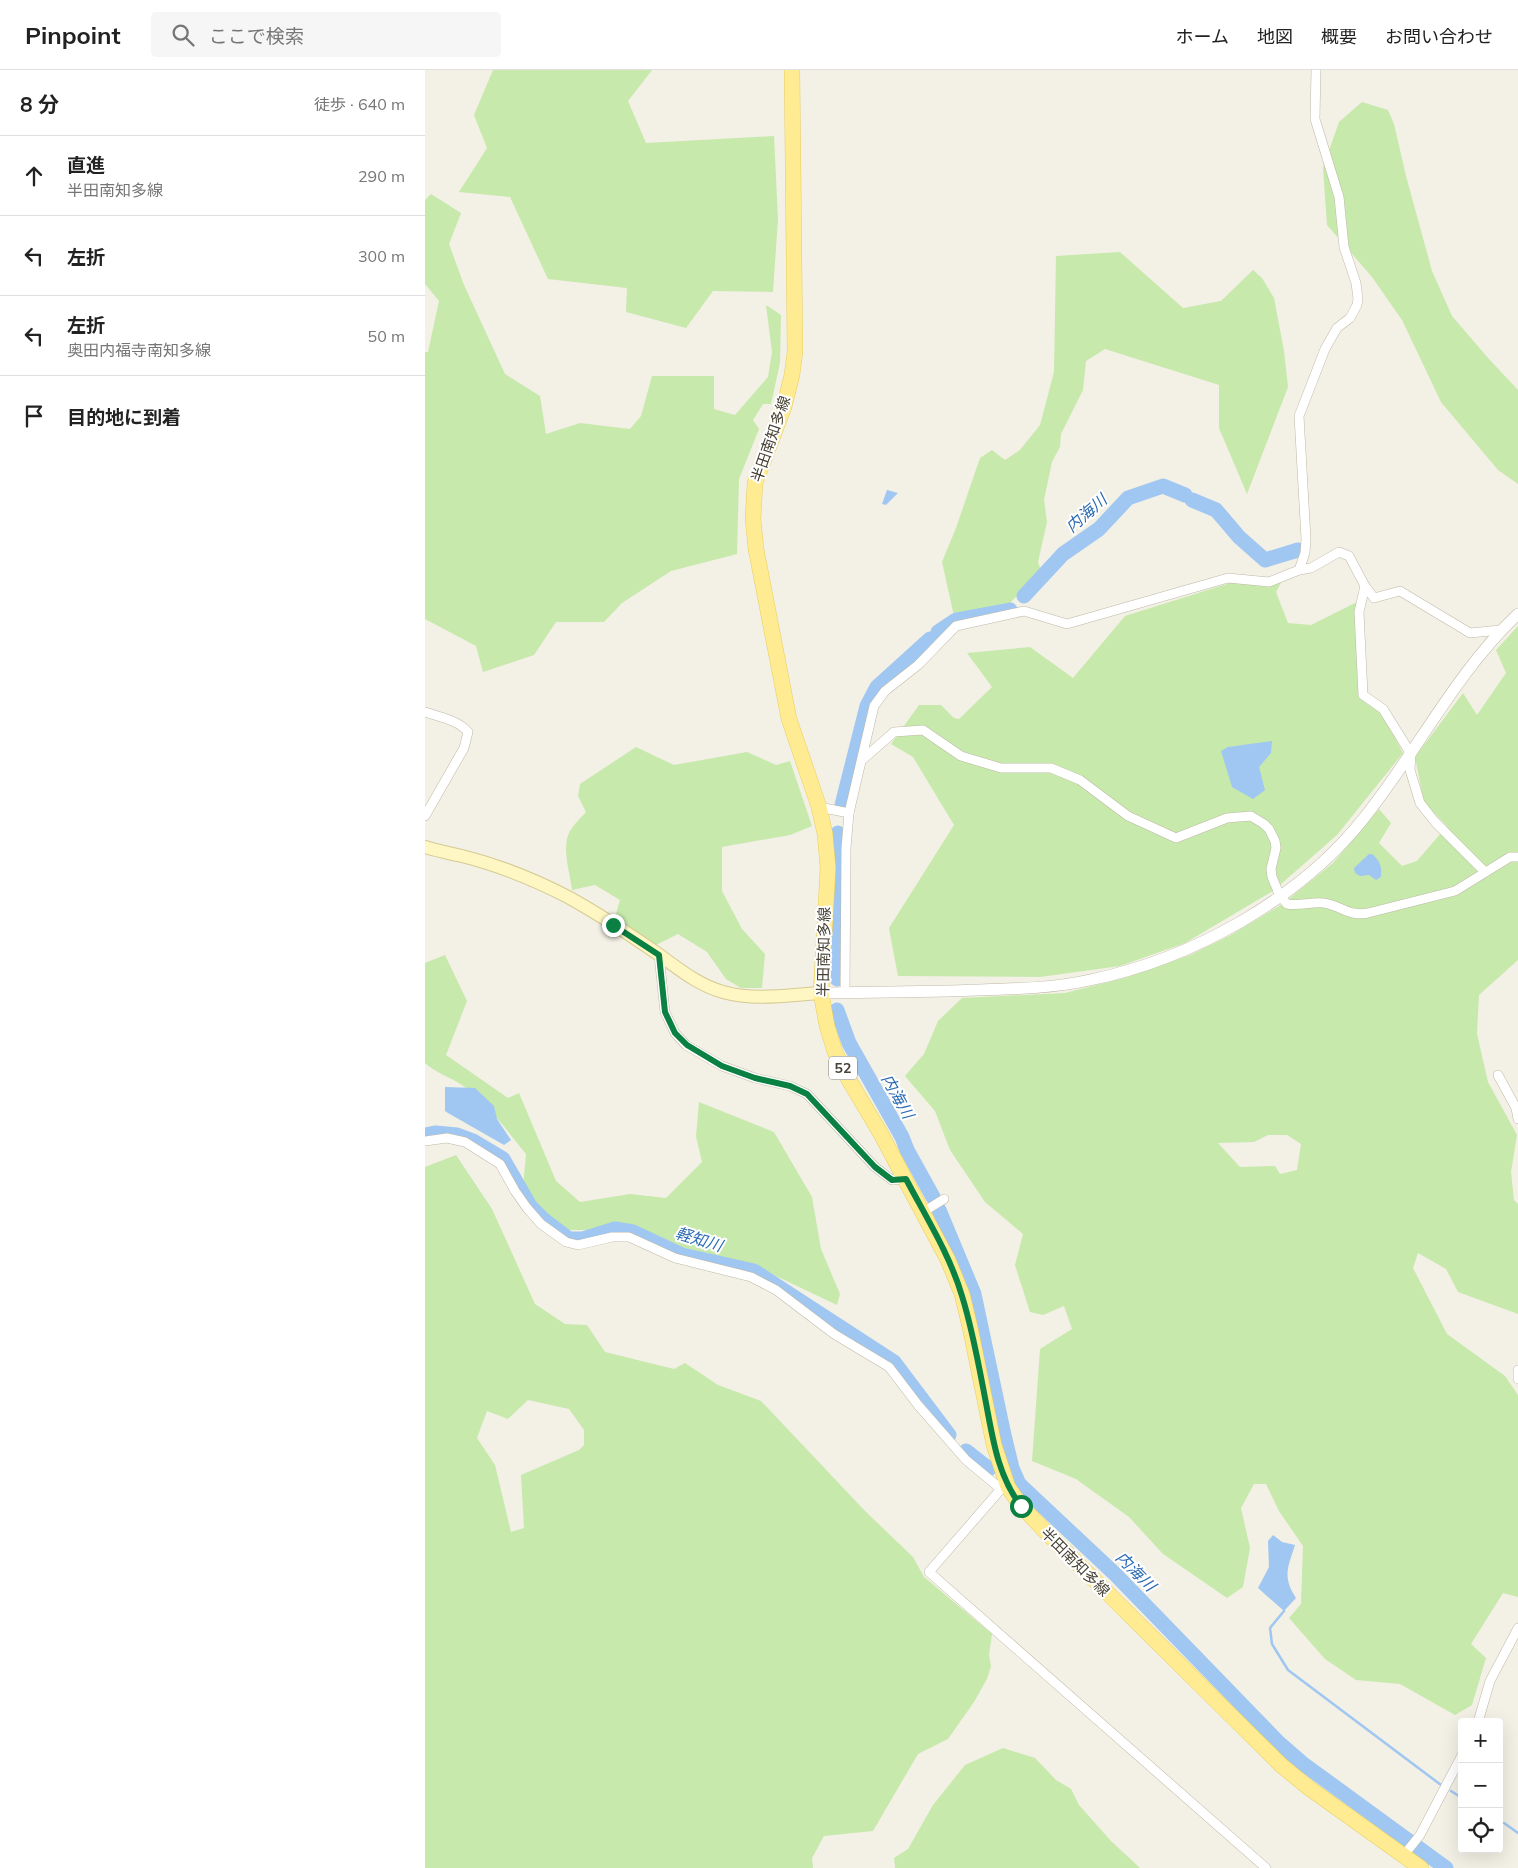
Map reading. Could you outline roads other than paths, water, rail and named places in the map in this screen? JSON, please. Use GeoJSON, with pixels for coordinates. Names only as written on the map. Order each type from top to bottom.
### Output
{"type":"FeatureCollection","features":[{"type":"Feature","properties":{"kind":"main road","name":"半田南知多線"},"geometry":{"type":"LineString","coordinates":[[792,70],[795,352],[793,376],[784,407],[755,483],[753,519],[756,550],[789,718],[819,807],[825,834],[828,868],[821,993],[827,1026],[835,1052],[949,1260],[962,1294],[971,1327],[1004,1488],[1031,1518],[1281,1765],[1316,1794],[1406,1851],[1421,1868]]}},
{"type":"Feature","properties":{"kind":"main road"},"geometry":{"type":"LineString","coordinates":[[425,847],[493,866],[567,897],[659,955],[690,978],[707,987],[747,996],[772,997],[821,993]]}},
{"type":"Feature","properties":{"kind":"street"},"geometry":{"type":"LineString","coordinates":[[1299,570],[1305,553],[1306,539],[1299,416],[1325,349],[1337,328],[1350,318],[1358,299],[1356,283],[1343,247],[1339,197],[1315,120],[1316,70]]}},
{"type":"Feature","properties":{"kind":"street"},"geometry":{"type":"LineString","coordinates":[[845,992],[846,848],[849,813],[853,789],[862,760],[874,706],[885,690],[918,665],[956,626],[1024,611],[1067,624],[1228,578],[1269,582],[1299,570],[1311,568],[1339,552],[1349,556],[1365,586],[1374,598],[1401,591],[1470,633],[1501,630]]}},
{"type":"Feature","properties":{"kind":"street"},"geometry":{"type":"LineString","coordinates":[[1365,586],[1359,612],[1363,694],[1383,709],[1411,754],[1410,770],[1420,803],[1435,822],[1485,872]]}},
{"type":"Feature","properties":{"kind":"street"},"geometry":{"type":"LineString","coordinates":[[821,993],[1041,987],[1089,980],[1155,962],[1189,949],[1242,921],[1280,896],[1345,840],[1400,770],[1464,676],[1501,630],[1518,614]]}},
{"type":"Feature","properties":{"kind":"street"},"geometry":{"type":"LineString","coordinates":[[425,712],[464,727],[468,732],[464,748],[425,816]]}},
{"type":"Feature","properties":{"kind":"street"},"geometry":{"type":"LineString","coordinates":[[862,760],[894,732],[923,730],[961,756],[1001,768],[1051,768],[1080,780],[1128,816],[1176,838],[1227,818],[1251,816],[1269,829],[1275,841],[1276,848],[1271,869],[1272,877],[1280,896],[1287,904],[1323,903],[1349,913],[1362,914],[1455,891],[1511,857],[1518,856]]}},
{"type":"Feature","properties":{"kind":"street"},"geometry":{"type":"LineString","coordinates":[[819,807],[849,813]]}},
{"type":"Feature","properties":{"kind":"street"},"geometry":{"type":"LineString","coordinates":[[659,955],[665,1012],[675,1033],[687,1045],[722,1066],[755,1078],[790,1086],[807,1094],[875,1167],[892,1180],[906,1179]]}},
{"type":"Feature","properties":{"kind":"street"},"geometry":{"type":"LineString","coordinates":[[1498,1075],[1516,1108],[1518,1119]]}},
{"type":"Feature","properties":{"kind":"street"},"geometry":{"type":"LineString","coordinates":[[425,1141],[447,1138],[465,1142],[500,1164],[527,1208],[541,1224],[566,1242],[578,1245],[612,1237],[629,1237],[675,1258],[751,1277],[776,1290],[834,1334],[889,1367],[918,1405],[966,1460],[1004,1488],[929,1572],[1266,1868]]}},
{"type":"Feature","properties":{"kind":"street"},"geometry":{"type":"LineString","coordinates":[[923,1212],[944,1199]]}},
{"type":"Feature","properties":{"kind":"street"},"geometry":{"type":"LineString","coordinates":[[1518,1370],[1518,1379]]}},
{"type":"Feature","properties":{"kind":"street"},"geometry":{"type":"LineString","coordinates":[[1479,1718],[1490,1681],[1518,1628]]}},
{"type":"Feature","properties":{"kind":"street"},"geometry":{"type":"LineString","coordinates":[[1406,1851],[1420,1835],[1458,1763]]}},
{"type":"Feature","properties":{"kind":"water"},"geometry":{"type":"Polygon","coordinates":[[[887,490],[898,493],[886,505],[882,504],[887,490]]]}},
{"type":"Feature","properties":{"kind":"water"},"geometry":{"type":"Polygon","coordinates":[[[1272,741],[1271,753],[1259,767],[1265,790],[1253,799],[1232,787],[1221,751],[1228,747],[1272,741]]]}},
{"type":"Feature","properties":{"kind":"water"},"geometry":{"type":"Polygon","coordinates":[[[1369,854],[1372,854],[1379,861],[1381,867],[1381,877],[1376,880],[1369,875],[1360,876],[1355,873],[1354,868],[1369,854]]]}},
{"type":"Feature","properties":{"kind":"water"},"geometry":{"type":"Polygon","coordinates":[[[445,1087],[475,1088],[494,1106],[497,1119],[511,1140],[504,1145],[445,1111],[445,1087]]]}},
{"type":"Feature","properties":{"kind":"water"},"geometry":{"type":"Polygon","coordinates":[[[1273,1535],[1282,1542],[1295,1545],[1289,1566],[1288,1578],[1296,1598],[1284,1611],[1258,1588],[1269,1567],[1268,1541],[1273,1535]]]}},
{"type":"Feature","properties":{"kind":"waterway","name":"内海川"},"geometry":{"type":"LineString","coordinates":[[1024,596],[1063,554],[1099,529],[1128,498],[1163,486],[1185,495]]}},
{"type":"Feature","properties":{"kind":"waterway","name":"内海川"},"geometry":{"type":"LineString","coordinates":[[1192,500],[1216,510],[1239,537],[1265,560],[1298,550]]}},
{"type":"Feature","properties":{"kind":"waterway","name":"内海川"},"geometry":{"type":"LineString","coordinates":[[938,632],[956,620],[1010,610]]}},
{"type":"Feature","properties":{"kind":"waterway","name":"内海川"},"geometry":{"type":"LineString","coordinates":[[842,805],[867,706],[877,687],[930,639]]}},
{"type":"Feature","properties":{"kind":"waterway","name":"内海川"},"geometry":{"type":"LineString","coordinates":[[837,979],[836,891],[838,833]]}},
{"type":"Feature","properties":{"kind":"waterway","name":"内海川"},"geometry":{"type":"LineString","coordinates":[[837,1010],[849,1043],[902,1137],[907,1150],[933,1197]]}},
{"type":"Feature","properties":{"kind":"waterway","name":"軽知川"},"geometry":{"type":"LineString","coordinates":[[425,1135],[436,1133],[457,1135],[473,1141],[503,1159],[530,1206],[544,1220],[569,1239],[583,1239],[615,1229],[633,1232],[682,1255],[754,1271],[894,1362],[949,1435]]}},
{"type":"Feature","properties":{"kind":"waterway","name":"内海川"},"geometry":{"type":"LineString","coordinates":[[939,1210],[974,1294],[1004,1435],[1012,1468],[1019,1484],[1115,1574],[1279,1743],[1302,1763],[1446,1868]]}},
{"type":"Feature","properties":{"kind":"waterway","name":"軽知川"},"geometry":{"type":"LineString","coordinates":[[966,1451],[989,1469]]}},
{"type":"Feature","properties":{"kind":"waterway"},"geometry":{"type":"LineString","coordinates":[[1284,1611],[1270,1628],[1272,1644],[1288,1670],[1441,1785]]}},
{"type":"Feature","properties":{"kind":"waterway"},"geometry":{"type":"LineString","coordinates":[[1451,1791],[1458,1795]]}},
{"type":"Feature","properties":{"kind":"waterway"},"geometry":{"type":"LineString","coordinates":[[1504,1823],[1518,1833]]}}]}
